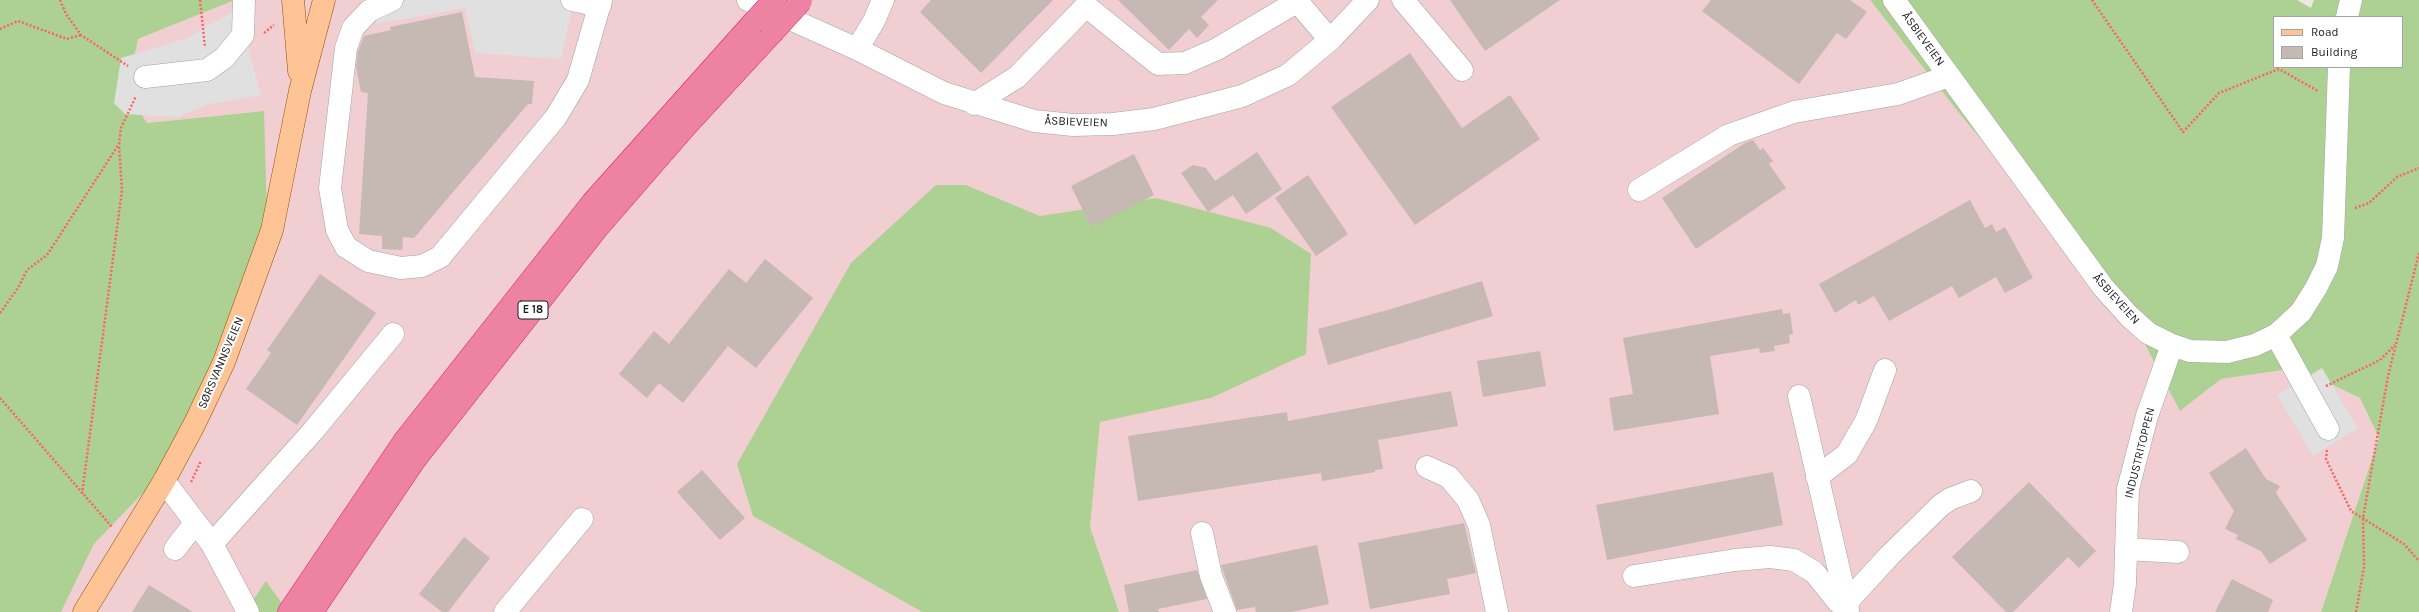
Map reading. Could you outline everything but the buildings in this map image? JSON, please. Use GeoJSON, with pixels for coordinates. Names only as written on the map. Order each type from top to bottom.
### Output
{"type":"FeatureCollection","features":[{"type":"Feature","properties":{"kind":"highway","name":"E 18"},"geometry":{"type":"LineString","coordinates":[[310,602],[405,440],[592,203],[774,0]]}},
{"type":"Feature","properties":{"kind":"highway","name":"E 18"},"geometry":{"type":"LineString","coordinates":[[289,612],[310,602],[414,461],[599,226],[686,126],[802,1]]}},
{"type":"Feature","properties":{"kind":"main road","name":"SØRSVANNSVEIEN"},"geometry":{"type":"LineString","coordinates":[[294,0],[300,91]]}},
{"type":"Feature","properties":{"kind":"main road","name":"SØRSVANNSVEIEN"},"geometry":{"type":"LineString","coordinates":[[84,612],[164,481],[194,425],[224,362],[260,266],[282,189],[300,91],[324,0]]}},
{"type":"Feature","properties":{"kind":"street"},"geometry":{"type":"LineString","coordinates":[[145,77],[206,70],[224,58],[243,35],[244,0]]}},
{"type":"Feature","properties":{"kind":"street"},"geometry":{"type":"LineString","coordinates":[[392,0],[369,11],[353,28],[346,48],[330,188],[337,230],[346,247],[368,261],[401,268],[422,266],[440,257],[556,117],[578,80],[601,3],[572,0]]}},
{"type":"Feature","properties":{"kind":"street","name":"ÅSBIEVEIEN"},"geometry":{"type":"LineString","coordinates":[[748,0],[857,49],[944,93],[974,104],[1034,121],[1073,125],[1113,124],[1154,119],[1242,96],[1288,75],[1330,40],[1368,0]]}},
{"type":"Feature","properties":{"kind":"street"},"geometry":{"type":"LineString","coordinates":[[857,49],[874,21],[883,0]]}},
{"type":"Feature","properties":{"kind":"street"},"geometry":{"type":"LineString","coordinates":[[1403,0],[1462,70]]}},
{"type":"Feature","properties":{"kind":"street","name":"ÅSBIEVEIEN"},"geometry":{"type":"LineString","coordinates":[[1894,0],[2103,287],[2129,316],[2148,333],[2172,345],[2190,351],[2227,352],[2255,345],[2276,334],[2301,312],[2327,266],[2333,238],[2335,210],[2339,68]]}},
{"type":"Feature","properties":{"kind":"street"},"geometry":{"type":"LineString","coordinates":[[2347,16],[2352,0]]}},
{"type":"Feature","properties":{"kind":"street"},"geometry":{"type":"LineString","coordinates":[[974,104],[1017,77],[1086,6],[1158,64],[1184,63],[1216,49],[1297,1],[1330,40]]}},
{"type":"Feature","properties":{"kind":"street"},"geometry":{"type":"LineString","coordinates":[[1639,190],[1729,135],[1794,112],[1898,94],[1949,76]]}},
{"type":"Feature","properties":{"kind":"street"},"geometry":{"type":"LineString","coordinates":[[212,544],[313,431],[393,334]]}},
{"type":"Feature","properties":{"kind":"street"},"geometry":{"type":"LineString","coordinates":[[2276,334],[2328,429]]}},
{"type":"Feature","properties":{"kind":"street","name":"INDUSTRITOPPEN"},"geometry":{"type":"LineString","coordinates":[[2121,612],[2125,584],[2128,489],[2148,416],[2172,345]]}},
{"type":"Feature","properties":{"kind":"street"},"geometry":{"type":"LineString","coordinates":[[1817,477],[1847,454],[1866,421],[1885,370]]}},
{"type":"Feature","properties":{"kind":"street"},"geometry":{"type":"LineString","coordinates":[[1800,396],[1811,454],[1848,607]]}},
{"type":"Feature","properties":{"kind":"street"},"geometry":{"type":"LineString","coordinates":[[1427,467],[1449,477],[1468,500],[1479,525],[1497,612]]}},
{"type":"Feature","properties":{"kind":"street"},"geometry":{"type":"LineString","coordinates":[[164,481],[212,544],[248,612]]}},
{"type":"Feature","properties":{"kind":"street"},"geometry":{"type":"LineString","coordinates":[[1848,607],[1889,556],[1940,506],[1950,499],[1971,491]]}},
{"type":"Feature","properties":{"kind":"street"},"geometry":{"type":"LineString","coordinates":[[505,612],[582,519]]}},
{"type":"Feature","properties":{"kind":"street"},"geometry":{"type":"LineString","coordinates":[[175,549],[195,523]]}},
{"type":"Feature","properties":{"kind":"street"},"geometry":{"type":"LineString","coordinates":[[1202,533],[1211,576],[1224,612]]}},
{"type":"Feature","properties":{"kind":"street"},"geometry":{"type":"LineString","coordinates":[[2126,549],[2178,552]]}},
{"type":"Feature","properties":{"kind":"street"},"geometry":{"type":"LineString","coordinates":[[1634,576],[1735,560],[1770,557],[1794,560],[1814,572],[1838,602],[1848,607]]}},
{"type":"Feature","properties":{"kind":"path"},"geometry":{"type":"LineString","coordinates":[[60,0],[66,14],[81,35],[145,77],[121,128],[119,144],[122,190],[82,494]]}},
{"type":"Feature","properties":{"kind":"path"},"geometry":{"type":"LineString","coordinates":[[200,0],[206,70]]}},
{"type":"Feature","properties":{"kind":"path"},"geometry":{"type":"LineString","coordinates":[[2092,0],[2183,132],[2220,93],[2279,68],[2338,103]]}},
{"type":"Feature","properties":{"kind":"path"},"geometry":{"type":"LineString","coordinates":[[0,29],[18,21],[67,39],[81,35]]}},
{"type":"Feature","properties":{"kind":"path"},"geometry":{"type":"LineString","coordinates":[[0,313],[18,288],[28,270],[47,255],[119,144]]}},
{"type":"Feature","properties":{"kind":"path"},"geometry":{"type":"LineString","coordinates":[[2335,210],[2352,209],[2369,203],[2397,177],[2419,168]]}},
{"type":"Feature","properties":{"kind":"path"},"geometry":{"type":"LineString","coordinates":[[2356,612],[2364,567],[2363,518],[2388,376],[2419,253]]}},
{"type":"Feature","properties":{"kind":"path"},"geometry":{"type":"LineString","coordinates":[[2310,395],[2339,378],[2380,360],[2396,345]]}},
{"type":"Feature","properties":{"kind":"path"},"geometry":{"type":"LineString","coordinates":[[0,398],[82,494],[126,542]]}},
{"type":"Feature","properties":{"kind":"path"},"geometry":{"type":"LineString","coordinates":[[2328,429],[2326,459],[2351,511],[2404,544],[2419,561]]}},
{"type":"Feature","properties":{"kind":"shaded area"},"geometry":{"type":"Polygon","coordinates":[[[235,0],[1870,0],[1959,113],[2131,318],[2180,411],[2221,379],[2297,368],[2360,398],[2379,438],[2321,612],[1119,612],[1090,527],[1100,421],[1211,398],[1156,198],[1040,216],[966,185],[753,516],[922,612],[61,612],[94,544],[189,445],[263,111],[147,123],[127,91],[138,39],[235,0]]]}},
{"type":"Feature","properties":{"kind":"shaded area"},"geometry":{"type":"Polygon","coordinates":[[[373,0],[574,0],[561,59],[475,53],[465,8],[377,24],[373,0]]]}},
{"type":"Feature","properties":{"kind":"shaded area"},"geometry":{"type":"Polygon","coordinates":[[[238,9],[261,95],[206,105],[178,117],[125,114],[114,103],[121,58],[185,39],[238,9]]]}},
{"type":"Feature","properties":{"kind":"shaded area"},"geometry":{"type":"Polygon","coordinates":[[[2322,368],[2358,428],[2313,456],[2277,395],[2322,368]]]}},
{"type":"Feature","properties":{"kind":"green space"},"geometry":{"type":"Polygon","coordinates":[[[0,0],[235,0],[138,39],[127,91],[147,123],[264,111],[267,217],[189,445],[94,544],[61,612],[0,612],[0,0]]]}},
{"type":"Feature","properties":{"kind":"green space"},"geometry":{"type":"Polygon","coordinates":[[[1870,0],[2297,0],[2311,8],[2314,0],[2419,0],[2419,612],[2321,612],[2379,438],[2360,398],[2297,368],[2221,379],[2180,411],[2131,318],[1959,113],[1870,0]]]}},
{"type":"Feature","properties":{"kind":"green space"},"geometry":{"type":"Polygon","coordinates":[[[936,185],[966,185],[1040,216],[1156,198],[1271,228],[1311,254],[1306,354],[1211,398],[1100,422],[1090,527],[1119,612],[922,612],[753,516],[737,464],[851,263],[936,185]]]}},
{"type":"Feature","properties":{"kind":"green space"},"geometry":{"type":"Polygon","coordinates":[[[266,581],[288,612],[245,612],[266,581]]]}}]}
